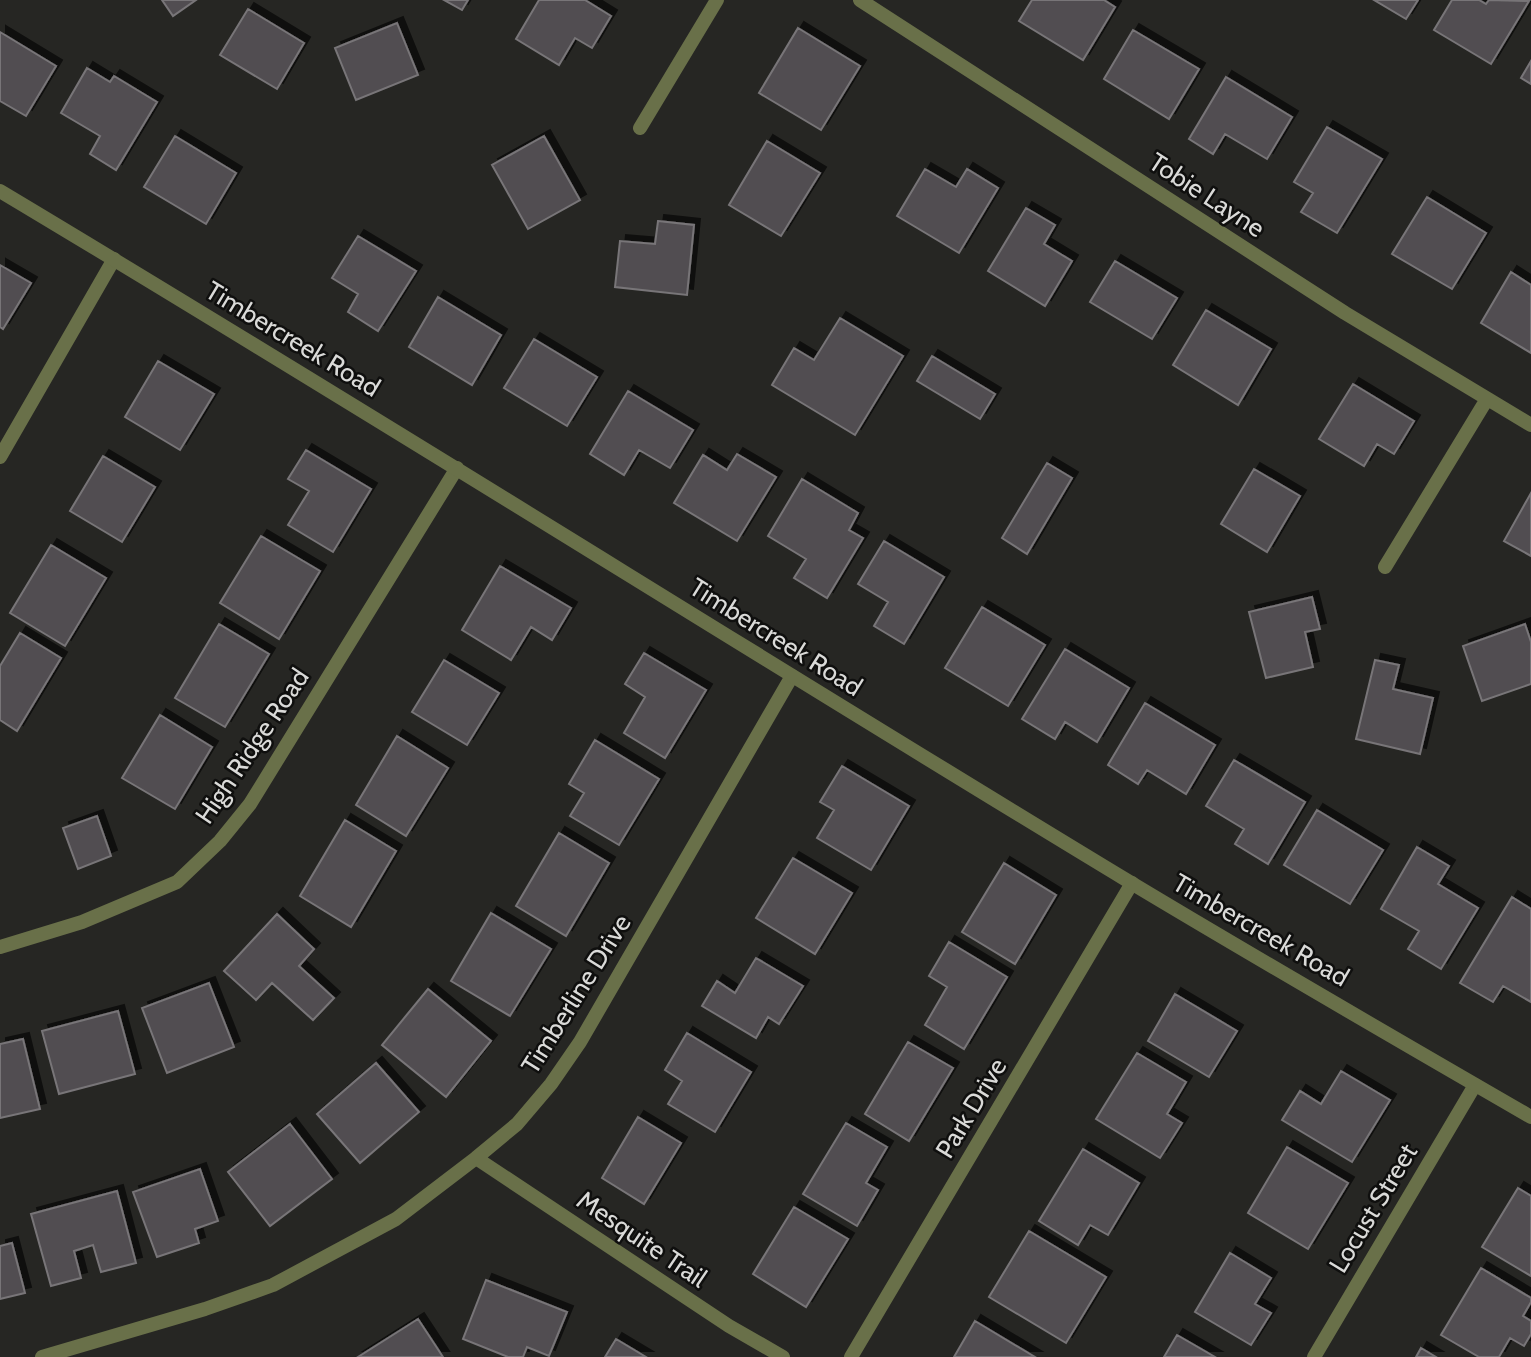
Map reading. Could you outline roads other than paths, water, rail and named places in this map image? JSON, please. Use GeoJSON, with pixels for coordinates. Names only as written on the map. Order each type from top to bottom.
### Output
{"type":"FeatureCollection","features":[{"type":"Feature","properties":{"kind":"street"},"geometry":{"type":"LineString","coordinates":[[640,128],[717,0]]}},
{"type":"Feature","properties":{"kind":"street","name":"Tobie Layne"},"geometry":{"type":"LineString","coordinates":[[860,0],[1345,313],[1531,425]]}},
{"type":"Feature","properties":{"kind":"street","name":"Timbercreek Road"},"geometry":{"type":"LineString","coordinates":[[0,191],[1132,883],[1531,1117]]}},
{"type":"Feature","properties":{"kind":"street"},"geometry":{"type":"LineString","coordinates":[[0,457],[114,259]]}},
{"type":"Feature","properties":{"kind":"street"},"geometry":{"type":"LineString","coordinates":[[1385,567],[1488,399]]}},
{"type":"Feature","properties":{"kind":"street","name":"High Ridge Road"},"geometry":{"type":"LineString","coordinates":[[0,947],[82,922],[177,881],[220,841],[250,804],[457,468]]}},
{"type":"Feature","properties":{"kind":"street","name":"Timberline Drive"},"geometry":{"type":"LineString","coordinates":[[42,1357],[205,1309],[273,1285],[396,1219],[517,1124],[551,1084],[580,1042],[792,676]]}},
{"type":"Feature","properties":{"kind":"street","name":"Park Drive"},"geometry":{"type":"LineString","coordinates":[[851,1357],[1132,883]]}},
{"type":"Feature","properties":{"kind":"street","name":"Locust Street"},"geometry":{"type":"LineString","coordinates":[[1314,1357],[1475,1085]]}},
{"type":"Feature","properties":{"kind":"street","name":"Mesquite Trail"},"geometry":{"type":"LineString","coordinates":[[476,1158],[729,1326],[783,1357]]}}]}
